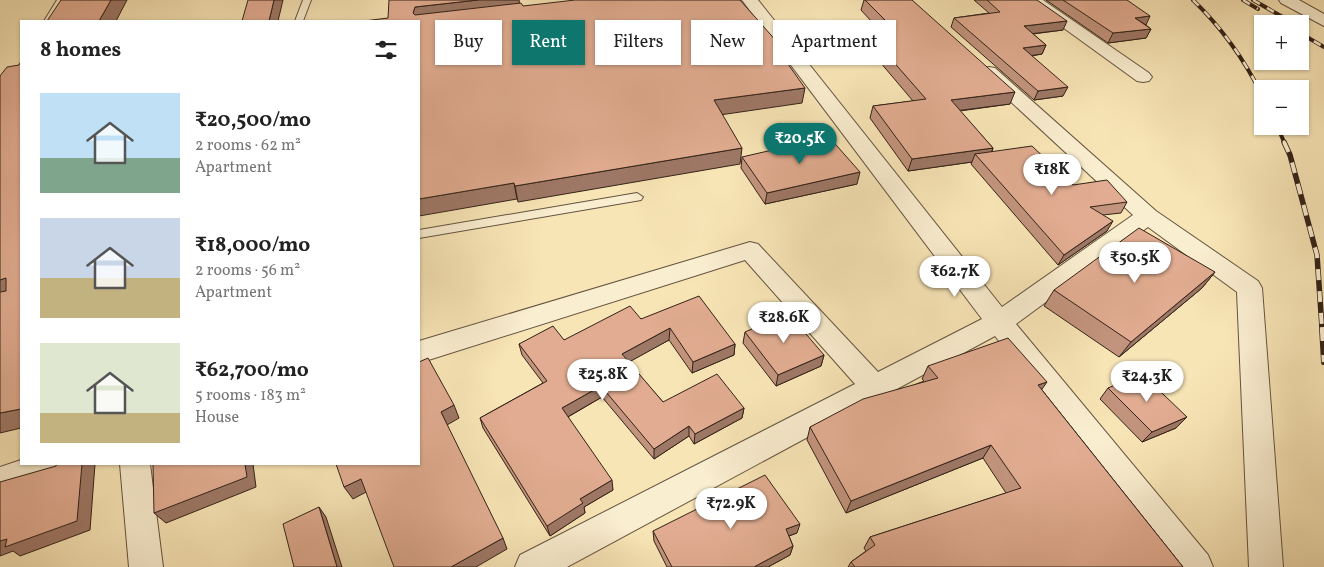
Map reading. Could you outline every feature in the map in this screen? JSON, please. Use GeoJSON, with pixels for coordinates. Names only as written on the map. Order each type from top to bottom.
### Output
{"type":"FeatureCollection","features":[{"type":"Feature","properties":{"kind":"street"},"geometry":{"type":"LineString","coordinates":[[750,0],[999,322],[1196,567]]}},
{"type":"Feature","properties":{"kind":"street"},"geometry":{"type":"LineString","coordinates":[[1034,0],[1142,77]]}},
{"type":"Feature","properties":{"kind":"street"},"geometry":{"type":"LineString","coordinates":[[1287,0],[1324,21]]}},
{"type":"Feature","properties":{"kind":"street"},"geometry":{"type":"LineString","coordinates":[[974,59],[1148,216],[1249,288],[1266,567]]}},
{"type":"Feature","properties":{"kind":"street"},"geometry":{"type":"LineString","coordinates":[[532,567],[999,322],[1148,216]]}},
{"type":"Feature","properties":{"kind":"street"},"geometry":{"type":"LineString","coordinates":[[420,352],[750,250],[875,387]]}},
{"type":"Feature","properties":{"kind":"street"},"geometry":{"type":"LineString","coordinates":[[0,481],[54,465]]}},
{"type":"Feature","properties":{"kind":"street"},"geometry":{"type":"LineString","coordinates":[[135,465],[146,567]]}},
{"type":"Feature","properties":{"kind":"lane"},"geometry":{"type":"LineString","coordinates":[[49,20],[60,0]]}},
{"type":"Feature","properties":{"kind":"lane"},"geometry":{"type":"LineString","coordinates":[[299,20],[308,0]]}},
{"type":"Feature","properties":{"kind":"lane"},"geometry":{"type":"LineString","coordinates":[[420,234],[637,197]]}},
{"type":"Feature","properties":{"kind":"building"},"geometry":{"type":"Polygon","coordinates":[[[61,0],[111,0],[100,20],[48,20],[61,0]]]}},
{"type":"Feature","properties":{"kind":"building"},"geometry":{"type":"Polygon","coordinates":[[[248,0],[274,0],[269,20],[242,20],[248,0]]]}},
{"type":"Feature","properties":{"kind":"building"},"geometry":{"type":"Polygon","coordinates":[[[389,0],[478,0],[415,7],[413,13],[415,15],[521,3],[523,6],[575,0],[740,0],[758,20],[691,20],[691,65],[763,65],[763,26],[773,37],[773,65],[789,65],[805,88],[714,100],[742,148],[515,186],[514,183],[420,199],[420,20],[372,20],[388,18],[389,0]]]}},
{"type":"Feature","properties":{"kind":"building"},"geometry":{"type":"Polygon","coordinates":[[[865,0],[912,0],[1015,92],[951,100],[993,148],[912,159],[873,106],[926,99],[896,65],[896,20],[885,20],[865,0]]]}},
{"type":"Feature","properties":{"kind":"building"},"geometry":{"type":"Polygon","coordinates":[[[987,0],[1037,0],[1067,21],[1024,26],[1046,45],[1023,48],[1068,87],[1038,91],[954,18],[1000,12],[987,0]]]}},
{"type":"Feature","properties":{"kind":"building"},"geometry":{"type":"Polygon","coordinates":[[[1063,0],[1127,0],[1150,16],[1135,18],[1151,29],[1113,33],[1063,0]]]}},
{"type":"Feature","properties":{"kind":"building"},"geometry":{"type":"Polygon","coordinates":[[[20,63],[20,409],[0,413],[0,292],[6,291],[6,278],[0,280],[0,76],[7,67],[19,65],[20,63]]]}},
{"type":"Feature","properties":{"kind":"building"},"geometry":{"type":"Polygon","coordinates":[[[829,137],[860,172],[767,193],[742,157],[829,137]]]}},
{"type":"Feature","properties":{"kind":"building"},"geometry":{"type":"Polygon","coordinates":[[[1032,146],[1073,185],[1107,180],[1127,202],[1090,207],[1113,221],[1064,255],[975,154],[1032,146]]]}},
{"type":"Feature","properties":{"kind":"building"},"geometry":{"type":"Polygon","coordinates":[[[1139,228],[1215,272],[1131,342],[1054,290],[1139,228]]]}},
{"type":"Feature","properties":{"kind":"building"},"geometry":{"type":"Polygon","coordinates":[[[699,296],[735,344],[693,362],[670,328],[622,354],[663,402],[717,374],[744,408],[695,434],[689,426],[654,449],[601,386],[562,408],[612,480],[580,499],[583,503],[547,526],[480,418],[547,381],[519,344],[553,326],[564,340],[630,306],[641,319],[699,296]]]}},
{"type":"Feature","properties":{"kind":"building"},"geometry":{"type":"Polygon","coordinates":[[[788,313],[824,355],[778,375],[745,332],[788,313]]]}},
{"type":"Feature","properties":{"kind":"building"},"geometry":{"type":"Polygon","coordinates":[[[1008,338],[1047,382],[1038,385],[1183,567],[855,567],[851,562],[875,545],[870,537],[1021,488],[991,445],[851,501],[810,427],[863,399],[938,378],[928,366],[1008,338]]]}},
{"type":"Feature","properties":{"kind":"building"},"geometry":{"type":"Polygon","coordinates":[[[428,358],[454,405],[441,412],[503,538],[451,567],[394,567],[361,479],[344,487],[336,465],[420,465],[420,362],[428,358]]]}},
{"type":"Feature","properties":{"kind":"building"},"geometry":{"type":"Polygon","coordinates":[[[1142,374],[1187,417],[1152,432],[1108,388],[1142,374]]]}},
{"type":"Feature","properties":{"kind":"building"},"geometry":{"type":"Polygon","coordinates":[[[82,465],[77,521],[5,547],[7,539],[0,541],[0,482],[56,466],[82,465]]]}},
{"type":"Feature","properties":{"kind":"building"},"geometry":{"type":"Polygon","coordinates":[[[153,465],[245,465],[247,477],[154,513],[153,465]]]}},
{"type":"Feature","properties":{"kind":"building"},"geometry":{"type":"Polygon","coordinates":[[[765,475],[800,524],[786,529],[793,546],[754,567],[672,567],[653,531],[765,475]]]}},
{"type":"Feature","properties":{"kind":"building"},"geometry":{"type":"Polygon","coordinates":[[[319,507],[337,567],[294,567],[283,524],[319,507]]]}},
{"type":"Feature","properties":{"kind":"railway"},"geometry":{"type":"LineString","coordinates":[[1193,0],[1232,44],[1254,80]]}},
{"type":"Feature","properties":{"kind":"railway"},"geometry":{"type":"LineString","coordinates":[[1243,0],[1258,9]]}},
{"type":"Feature","properties":{"kind":"railway"},"geometry":{"type":"LineString","coordinates":[[1253,0],[1279,15]]}},
{"type":"Feature","properties":{"kind":"railway"},"geometry":{"type":"LineString","coordinates":[[1309,38],[1324,47]]}},
{"type":"Feature","properties":{"kind":"railway"},"geometry":{"type":"LineString","coordinates":[[1281,135],[1285,144]]}},
{"type":"Feature","properties":{"kind":"railway"},"geometry":{"type":"LineString","coordinates":[[1284,142],[1290,155],[1317,255],[1322,328]]}},
{"type":"Feature","properties":{"kind":"railway"},"geometry":{"type":"LineString","coordinates":[[1322,327],[1324,362]]}}]}
